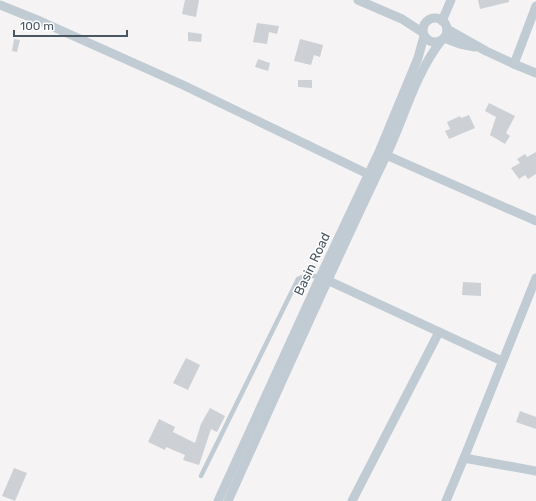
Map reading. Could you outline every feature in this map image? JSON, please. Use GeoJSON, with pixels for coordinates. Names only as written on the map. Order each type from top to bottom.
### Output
{"type":"FeatureCollection","features":[{"type":"Feature","properties":{"kind":"street"},"geometry":{"type":"LineString","coordinates":[[358,0],[402,19],[423,34],[431,42],[443,32]]}},
{"type":"Feature","properties":{"kind":"street","name":"Basin Road"},"geometry":{"type":"LineString","coordinates":[[324,278],[386,155],[427,62],[443,32],[451,0]]}},
{"type":"Feature","properties":{"kind":"street"},"geometry":{"type":"LineString","coordinates":[[0,5],[40,21],[183,85],[368,174]]}},
{"type":"Feature","properties":{"kind":"street"},"geometry":{"type":"LineString","coordinates":[[514,64],[536,6]]}},
{"type":"Feature","properties":{"kind":"street"},"geometry":{"type":"LineString","coordinates":[[402,19],[429,20],[433,18],[443,32],[460,44],[480,48],[536,73]]}},
{"type":"Feature","properties":{"kind":"street","name":"Basin Road"},"geometry":{"type":"LineString","coordinates":[[228,501],[274,389],[379,152],[418,58],[423,27],[429,20]]}},
{"type":"Feature","properties":{"kind":"street"},"geometry":{"type":"LineString","coordinates":[[386,155],[536,221]]}},
{"type":"Feature","properties":{"kind":"street"},"geometry":{"type":"LineString","coordinates":[[324,278],[502,361]]}},
{"type":"Feature","properties":{"kind":"street"},"geometry":{"type":"LineString","coordinates":[[446,501],[536,278]]}},
{"type":"Feature","properties":{"kind":"street"},"geometry":{"type":"LineString","coordinates":[[352,501],[439,332]]}},
{"type":"Feature","properties":{"kind":"street","name":"Basin Road"},"geometry":{"type":"LineString","coordinates":[[218,501],[274,389]]}},
{"type":"Feature","properties":{"kind":"street"},"geometry":{"type":"LineString","coordinates":[[464,458],[536,471]]}},
{"type":"Feature","properties":{"kind":"lane"},"geometry":{"type":"LineString","coordinates":[[201,476],[298,279],[307,275],[324,278]]}},
{"type":"Feature","properties":{"kind":"building"},"geometry":{"type":"Polygon","coordinates":[[[185,0],[199,0],[196,17],[182,14],[185,0]]]}},
{"type":"Feature","properties":{"kind":"building"},"geometry":{"type":"Polygon","coordinates":[[[478,0],[509,0],[509,2],[480,9],[478,0]]]}},
{"type":"Feature","properties":{"kind":"building"},"geometry":{"type":"Polygon","coordinates":[[[257,23],[279,26],[277,34],[269,32],[267,44],[253,42],[257,23]]]}},
{"type":"Feature","properties":{"kind":"building"},"geometry":{"type":"Polygon","coordinates":[[[188,32],[202,34],[201,42],[188,41],[188,32]]]}},
{"type":"Feature","properties":{"kind":"building"},"geometry":{"type":"Polygon","coordinates":[[[14,39],[20,40],[17,52],[12,51],[14,39]]]}},
{"type":"Feature","properties":{"kind":"building"},"geometry":{"type":"Polygon","coordinates":[[[300,39],[323,45],[320,57],[314,55],[311,65],[294,61],[300,39]]]}},
{"type":"Feature","properties":{"kind":"building"},"geometry":{"type":"Polygon","coordinates":[[[258,59],[270,63],[268,71],[255,67],[258,59]]]}},
{"type":"Feature","properties":{"kind":"building"},"geometry":{"type":"Polygon","coordinates":[[[298,80],[312,80],[312,88],[298,87],[298,80]]]}},
{"type":"Feature","properties":{"kind":"building"},"geometry":{"type":"Polygon","coordinates":[[[489,103],[515,116],[506,133],[510,136],[505,144],[490,135],[496,117],[485,111],[489,103]]]}},
{"type":"Feature","properties":{"kind":"building"},"geometry":{"type":"Polygon","coordinates":[[[469,115],[475,128],[449,139],[445,131],[450,129],[447,122],[460,116],[461,118],[469,115]]]}},
{"type":"Feature","properties":{"kind":"building"},"geometry":{"type":"Polygon","coordinates":[[[536,152],[536,174],[528,179],[525,175],[519,179],[511,168],[520,163],[517,159],[525,154],[527,157],[536,152]]]}},
{"type":"Feature","properties":{"kind":"building"},"geometry":{"type":"Polygon","coordinates":[[[463,282],[481,283],[481,296],[462,295],[463,282]]]}},
{"type":"Feature","properties":{"kind":"building"},"geometry":{"type":"Polygon","coordinates":[[[186,358],[200,365],[188,390],[173,383],[186,358]]]}},
{"type":"Feature","properties":{"kind":"building"},"geometry":{"type":"Polygon","coordinates":[[[210,408],[225,416],[217,432],[211,429],[199,465],[183,460],[185,455],[166,447],[165,450],[148,442],[159,419],[175,427],[173,432],[195,443],[201,424],[210,408]]]}},
{"type":"Feature","properties":{"kind":"building"},"geometry":{"type":"Polygon","coordinates":[[[520,411],[536,417],[536,429],[516,422],[520,411]]]}},
{"type":"Feature","properties":{"kind":"building"},"geometry":{"type":"Polygon","coordinates":[[[14,468],[27,473],[15,501],[2,496],[14,468]]]}}]}
